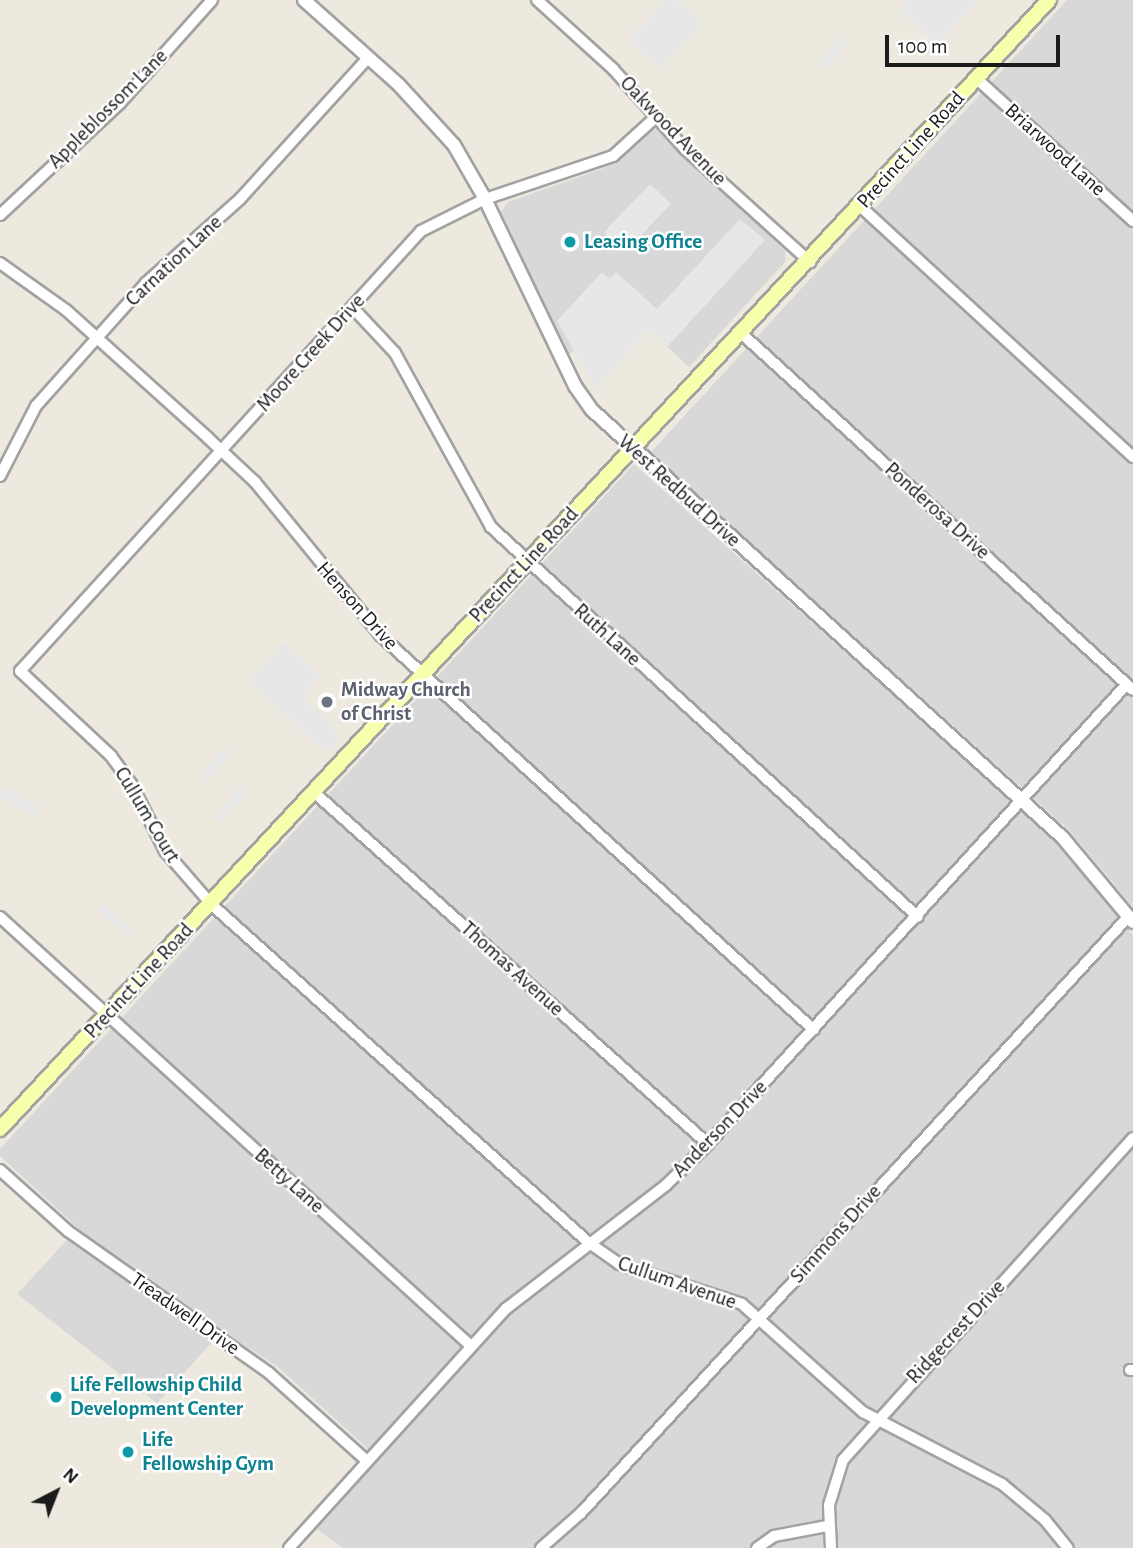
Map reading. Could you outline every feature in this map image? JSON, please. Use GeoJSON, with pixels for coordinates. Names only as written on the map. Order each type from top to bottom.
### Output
{"type":"FeatureCollection","features":[{"type":"Feature","properties":{"kind":"main road","name":"Precinct Line Road"},"geometry":{"type":"LineString","coordinates":[[0,1129],[316,794],[526,562],[810,262],[1049,0]]}},
{"type":"Feature","properties":{"kind":"street","name":"Appleblossom Lane"},"geometry":{"type":"LineString","coordinates":[[0,215],[120,103],[212,0]]}},
{"type":"Feature","properties":{"kind":"street","name":"West Redbud Drive"},"geometry":{"type":"LineString","coordinates":[[304,0],[440,126],[485,199],[575,386],[631,449],[1022,802],[1093,869],[1131,920]]}},
{"type":"Feature","properties":{"kind":"street","name":"Oakwood Avenue"},"geometry":{"type":"LineString","coordinates":[[537,0],[657,116],[685,149],[810,262]]}},
{"type":"Feature","properties":{"kind":"street","name":"Carnation Lane"},"geometry":{"type":"LineString","coordinates":[[0,477],[28,416],[97,337],[146,284],[240,199],[367,58]]}},
{"type":"Feature","properties":{"kind":"street","name":"Briarwood Lane"},"geometry":{"type":"LineString","coordinates":[[977,79],[1133,220]]}},
{"type":"Feature","properties":{"kind":"street","name":"Moore Creek Drive"},"geometry":{"type":"LineString","coordinates":[[20,671],[223,452],[421,231],[485,199],[613,156],[657,116]]}},
{"type":"Feature","properties":{"kind":"street"},"geometry":{"type":"LineString","coordinates":[[860,206],[1133,457]]}},
{"type":"Feature","properties":{"kind":"street","name":"Henson Drive"},"geometry":{"type":"LineString","coordinates":[[0,263],[97,337],[255,482],[358,611],[423,676],[814,1030]]}},
{"type":"Feature","properties":{"kind":"street","name":"Ruth Lane"},"geometry":{"type":"LineString","coordinates":[[352,307],[395,353],[478,508],[491,527],[526,562],[918,917]]}},
{"type":"Feature","properties":{"kind":"street","name":"Ponderosa Drive"},"geometry":{"type":"LineString","coordinates":[[741,333],[1130,687]]}},
{"type":"Feature","properties":{"kind":"street","name":"Cullum Court"},"geometry":{"type":"LineString","coordinates":[[20,671],[111,756],[132,785],[165,851],[211,904]]}},
{"type":"Feature","properties":{"kind":"street","name":"Anderson Drive"},"geometry":{"type":"LineString","coordinates":[[289,1548],[507,1308],[588,1242],[666,1185],[708,1144],[1130,687]]}},
{"type":"Feature","properties":{"kind":"street","name":"Thomas Avenue"},"geometry":{"type":"LineString","coordinates":[[316,794],[708,1144]]}},
{"type":"Feature","properties":{"kind":"street","name":"Cullum Avenue"},"geometry":{"type":"LineString","coordinates":[[211,904],[588,1242],[619,1264],[724,1295],[759,1318],[875,1420],[1002,1484],[1045,1520],[1068,1548]]}},
{"type":"Feature","properties":{"kind":"street","name":"Betty Lane"},"geometry":{"type":"LineString","coordinates":[[0,917],[471,1346]]}},
{"type":"Feature","properties":{"kind":"street","name":"Simmons Drive"},"geometry":{"type":"LineString","coordinates":[[541,1548],[581,1513],[1131,920]]}},
{"type":"Feature","properties":{"kind":"street","name":"Ridgecrest Drive"},"geometry":{"type":"LineString","coordinates":[[831,1548],[827,1527],[843,1460],[875,1420],[1131,1144]]}},
{"type":"Feature","properties":{"kind":"street","name":"Treadwell Drive"},"geometry":{"type":"LineString","coordinates":[[0,1170],[68,1231],[270,1373],[368,1461]]}},
{"type":"Feature","properties":{"kind":"street"},"geometry":{"type":"LineString","coordinates":[[757,1548],[774,1536],[827,1527]]}},
{"type":"Feature","properties":{"kind":"shaded area"},"geometry":{"type":"Polygon","coordinates":[[[665,0],[678,0],[703,23],[660,69],[628,41],[665,0]]]}},
{"type":"Feature","properties":{"kind":"shaded area"},"geometry":{"type":"Polygon","coordinates":[[[906,0],[978,0],[938,44],[898,9],[906,0]]]}},
{"type":"Feature","properties":{"kind":"shaded area"},"geometry":{"type":"Polygon","coordinates":[[[1067,0],[1133,0],[1133,907],[1070,831],[650,453],[1067,0]]]}},
{"type":"Feature","properties":{"kind":"shaded area"},"geometry":{"type":"Polygon","coordinates":[[[843,36],[850,42],[825,70],[817,63],[843,36]]]}},
{"type":"Feature","properties":{"kind":"shaded area"},"geometry":{"type":"Polygon","coordinates":[[[657,128],[785,251],[786,261],[689,367],[620,302],[568,356],[501,212],[508,202],[607,167],[657,128]]]}},
{"type":"Feature","properties":{"kind":"shaded area"},"geometry":{"type":"Polygon","coordinates":[[[650,184],[671,204],[628,249],[619,246],[604,232],[650,184]]]}},
{"type":"Feature","properties":{"kind":"shaded area"},"geometry":{"type":"Polygon","coordinates":[[[740,219],[765,240],[667,347],[650,330],[596,389],[557,321],[602,272],[610,279],[616,272],[657,309],[740,219]]]}},
{"type":"Feature","properties":{"kind":"shaded area"},"geometry":{"type":"Polygon","coordinates":[[[634,464],[1036,822],[1089,875],[1133,935],[1133,1548],[343,1548],[317,1529],[379,1459],[278,1367],[222,1331],[157,1403],[17,1294],[78,1228],[0,1156],[0,1149],[634,464]]]}},
{"type":"Feature","properties":{"kind":"shaded area"},"geometry":{"type":"Polygon","coordinates":[[[284,642],[321,676],[306,692],[306,701],[335,726],[337,742],[327,753],[248,682],[284,642]]]}},
{"type":"Feature","properties":{"kind":"shaded area"},"geometry":{"type":"Polygon","coordinates":[[[225,747],[232,754],[206,782],[199,776],[225,747]]]}},
{"type":"Feature","properties":{"kind":"shaded area"},"geometry":{"type":"Polygon","coordinates":[[[242,785],[249,792],[220,823],[213,817],[242,785]]]}},
{"type":"Feature","properties":{"kind":"shaded area"},"geometry":{"type":"Polygon","coordinates":[[[2,786],[40,809],[35,818],[0,796],[2,786]]]}},
{"type":"Feature","properties":{"kind":"shaded area"},"geometry":{"type":"Polygon","coordinates":[[[105,903],[136,933],[129,939],[98,910],[105,903]]]}},
{"type":"Feature","properties":{"kind":"place","name":"Leasing Office"},"geometry":{"type":"Point","coordinates":[570,242]}},
{"type":"Feature","properties":{"kind":"place","name":"Midway Church of Christ"},"geometry":{"type":"Point","coordinates":[327,702]}},
{"type":"Feature","properties":{"kind":"place","name":"Life Fellowship Child Development Center"},"geometry":{"type":"Point","coordinates":[56,1397]}},
{"type":"Feature","properties":{"kind":"place","name":"Life Fellowship Gym"},"geometry":{"type":"Point","coordinates":[128,1452]}}]}
